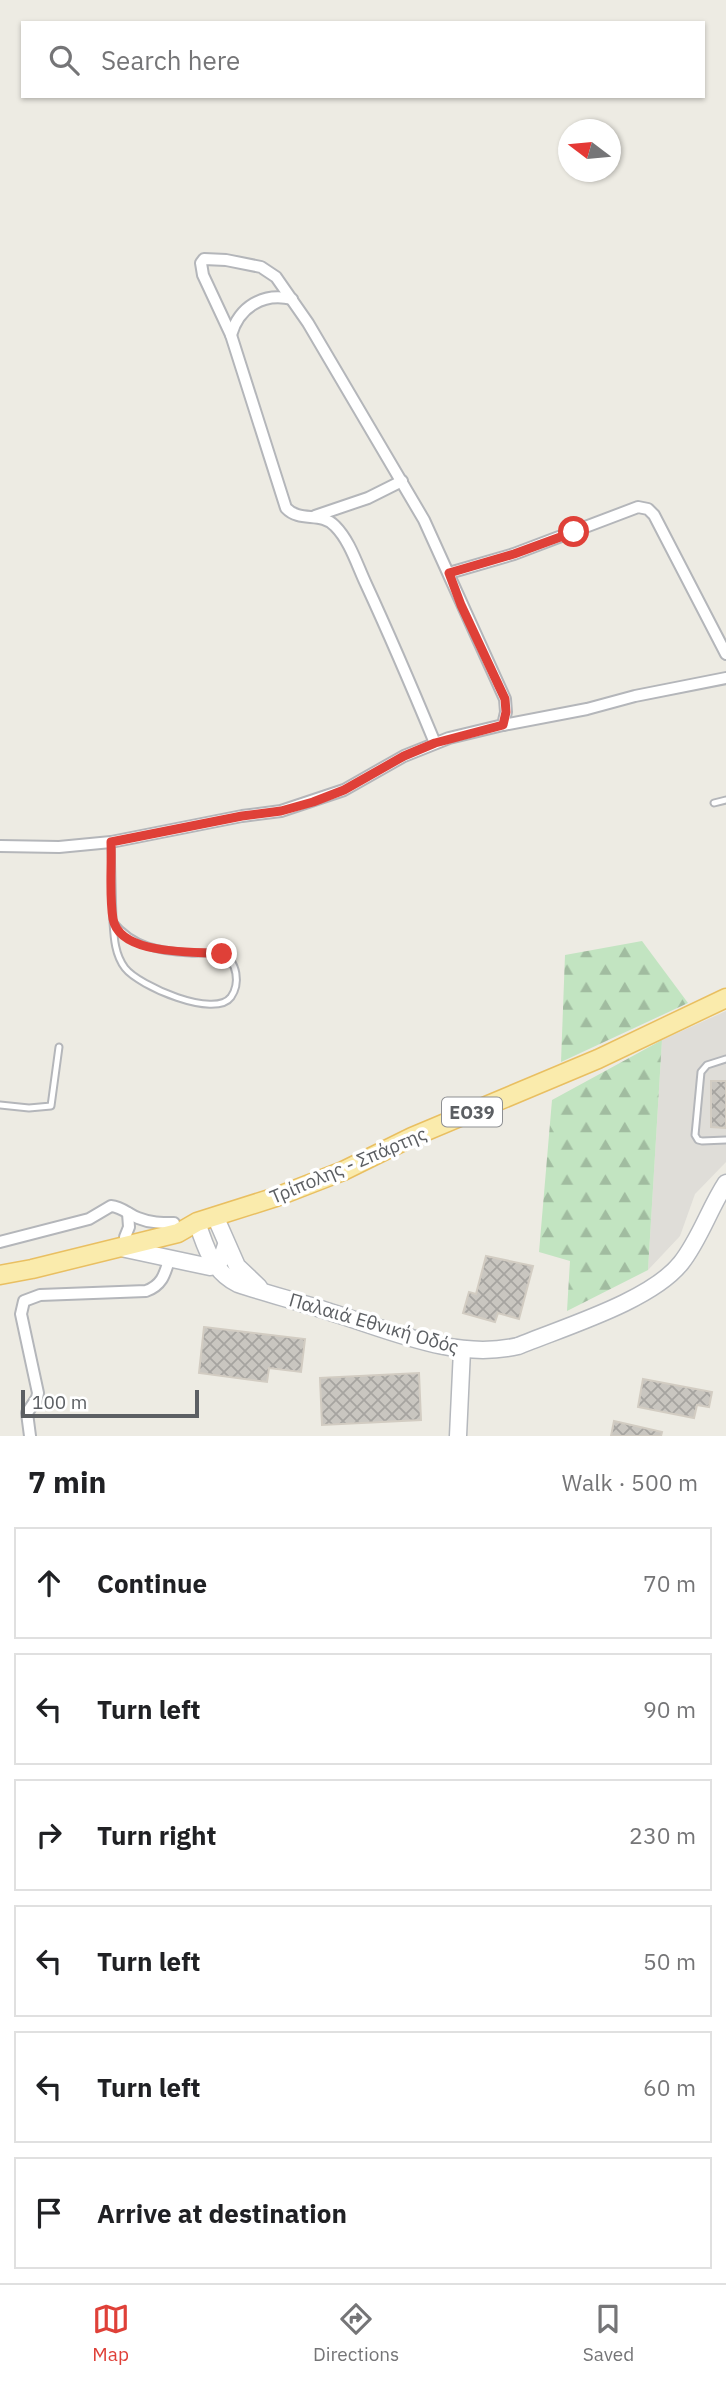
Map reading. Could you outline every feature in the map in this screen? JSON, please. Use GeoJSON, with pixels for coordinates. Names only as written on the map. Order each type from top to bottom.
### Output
{"type":"FeatureCollection","features":[{"type":"Feature","properties":{"kind":"main road","name":"Τρίπολης - Σπάρτης"},"geometry":{"type":"LineString","coordinates":[[0,1264],[178,1233],[197,1222],[287,1193],[342,1171],[412,1137],[598,1059],[726,998]]}},
{"type":"Feature","properties":{"kind":"main road","name":"Παλαιά Εθνική Οδός"},"geometry":{"type":"LineString","coordinates":[[215,1265],[228,1279],[414,1338],[462,1350],[501,1350],[518,1346],[618,1305],[659,1284],[680,1264],[691,1248],[726,1183]]}},
{"type":"Feature","properties":{"kind":"main road"},"geometry":{"type":"LineString","coordinates":[[215,1216],[226,1245],[243,1274],[264,1290]]}},
{"type":"Feature","properties":{"kind":"main road","name":"Τρίπολης - Σπάρτης"},"geometry":{"type":"LineString","coordinates":[[0,1275],[123,1242],[174,1223],[197,1222]]}},
{"type":"Feature","properties":{"kind":"main road"},"geometry":{"type":"LineString","coordinates":[[197,1222],[215,1265]]}},
{"type":"Feature","properties":{"kind":"main road"},"geometry":{"type":"LineString","coordinates":[[123,1242],[201,1266],[215,1265],[221,1260],[226,1245]]}},
{"type":"Feature","properties":{"kind":"main road"},"geometry":{"type":"LineString","coordinates":[[458,1436],[462,1350]]}},
{"type":"Feature","properties":{"kind":"street"},"geometry":{"type":"LineString","coordinates":[[402,481],[368,498],[315,516],[294,515],[286,508],[231,335],[203,275],[201,263],[204,259],[261,267],[276,277],[308,323],[402,481],[449,573],[505,699],[503,725]]}},
{"type":"Feature","properties":{"kind":"street"},"geometry":{"type":"LineString","coordinates":[[231,335],[241,314],[252,304],[267,298],[292,299]]}},
{"type":"Feature","properties":{"kind":"street"},"geometry":{"type":"LineString","coordinates":[[449,573],[514,554],[638,507],[648,509],[660,526],[726,654]]}},
{"type":"Feature","properties":{"kind":"street"},"geometry":{"type":"LineString","coordinates":[[315,516],[334,525],[349,548],[392,640],[435,743]]}},
{"type":"Feature","properties":{"kind":"street"},"geometry":{"type":"LineString","coordinates":[[0,846],[59,847],[111,842],[281,811],[344,790],[404,756],[435,743],[503,725],[537,720],[635,696],[726,678]]}},
{"type":"Feature","properties":{"kind":"street"},"geometry":{"type":"LineString","coordinates":[[0,1242],[80,1222],[111,1206],[152,1223],[174,1223]]}},
{"type":"Feature","properties":{"kind":"street"},"geometry":{"type":"LineString","coordinates":[[123,1242],[129,1227],[128,1213]]}},
{"type":"Feature","properties":{"kind":"street"},"geometry":{"type":"LineString","coordinates":[[30,1436],[27,1413],[38,1393],[21,1314],[24,1301],[40,1295],[146,1291],[161,1282],[170,1257]]}},
{"type":"Feature","properties":{"kind":"lane"},"geometry":{"type":"LineString","coordinates":[[714,803],[726,800]]}},
{"type":"Feature","properties":{"kind":"lane"},"geometry":{"type":"LineString","coordinates":[[111,842],[114,922],[117,950],[121,961],[133,977],[154,989],[204,1004],[224,1004],[232,995],[237,985],[236,973],[231,962],[222,954],[146,947],[125,936],[114,922]]}},
{"type":"Feature","properties":{"kind":"lane"},"geometry":{"type":"LineString","coordinates":[[0,1105],[29,1108],[51,1106],[59,1047]]}},
{"type":"Feature","properties":{"kind":"lane"},"geometry":{"type":"LineString","coordinates":[[726,1059],[707,1065],[701,1072],[695,1135],[702,1141],[726,1140]]}},
{"type":"Feature","properties":{"kind":"shaded area"},"geometry":{"type":"Polygon","coordinates":[[[726,1011],[726,1162],[695,1194],[680,1236],[648,1270],[662,1040],[726,1011]]]}},
{"type":"Feature","properties":{"kind":"green space"},"geometry":{"type":"Polygon","coordinates":[[[642,941],[688,1003],[561,1062],[565,955],[642,941]]]}},
{"type":"Feature","properties":{"kind":"green space"},"geometry":{"type":"Polygon","coordinates":[[[662,1040],[648,1270],[567,1311],[570,1261],[539,1252],[552,1100],[662,1040]]]}},
{"type":"Feature","properties":{"kind":"building"},"geometry":{"type":"Polygon","coordinates":[[[711,1081],[726,1081],[726,1128],[711,1127],[711,1081]]]}},
{"type":"Feature","properties":{"kind":"building"},"geometry":{"type":"Polygon","coordinates":[[[486,1256],[533,1266],[519,1319],[498,1313],[495,1322],[463,1313],[469,1292],[476,1294],[486,1256]]]}},
{"type":"Feature","properties":{"kind":"building"},"geometry":{"type":"Polygon","coordinates":[[[204,1327],[305,1339],[301,1372],[269,1368],[267,1382],[199,1373],[204,1327]]]}},
{"type":"Feature","properties":{"kind":"building"},"geometry":{"type":"Polygon","coordinates":[[[419,1373],[421,1420],[322,1425],[320,1378],[419,1373]]]}},
{"type":"Feature","properties":{"kind":"building"},"geometry":{"type":"Polygon","coordinates":[[[643,1379],[712,1392],[709,1407],[697,1405],[694,1418],[638,1407],[643,1379]]]}},
{"type":"Feature","properties":{"kind":"building"},"geometry":{"type":"Polygon","coordinates":[[[614,1421],[662,1432],[661,1436],[611,1436],[614,1421]]]}},
{"type":"Feature","properties":{"kind":"route"},"geometry":{"type":"LineString","coordinates":[[222,954],[162,950],[146,947],[125,936],[114,922],[111,842],[281,811],[313,802],[344,790],[390,763],[435,743],[503,725],[507,706],[505,699],[449,573],[514,554],[574,532]]}}]}
